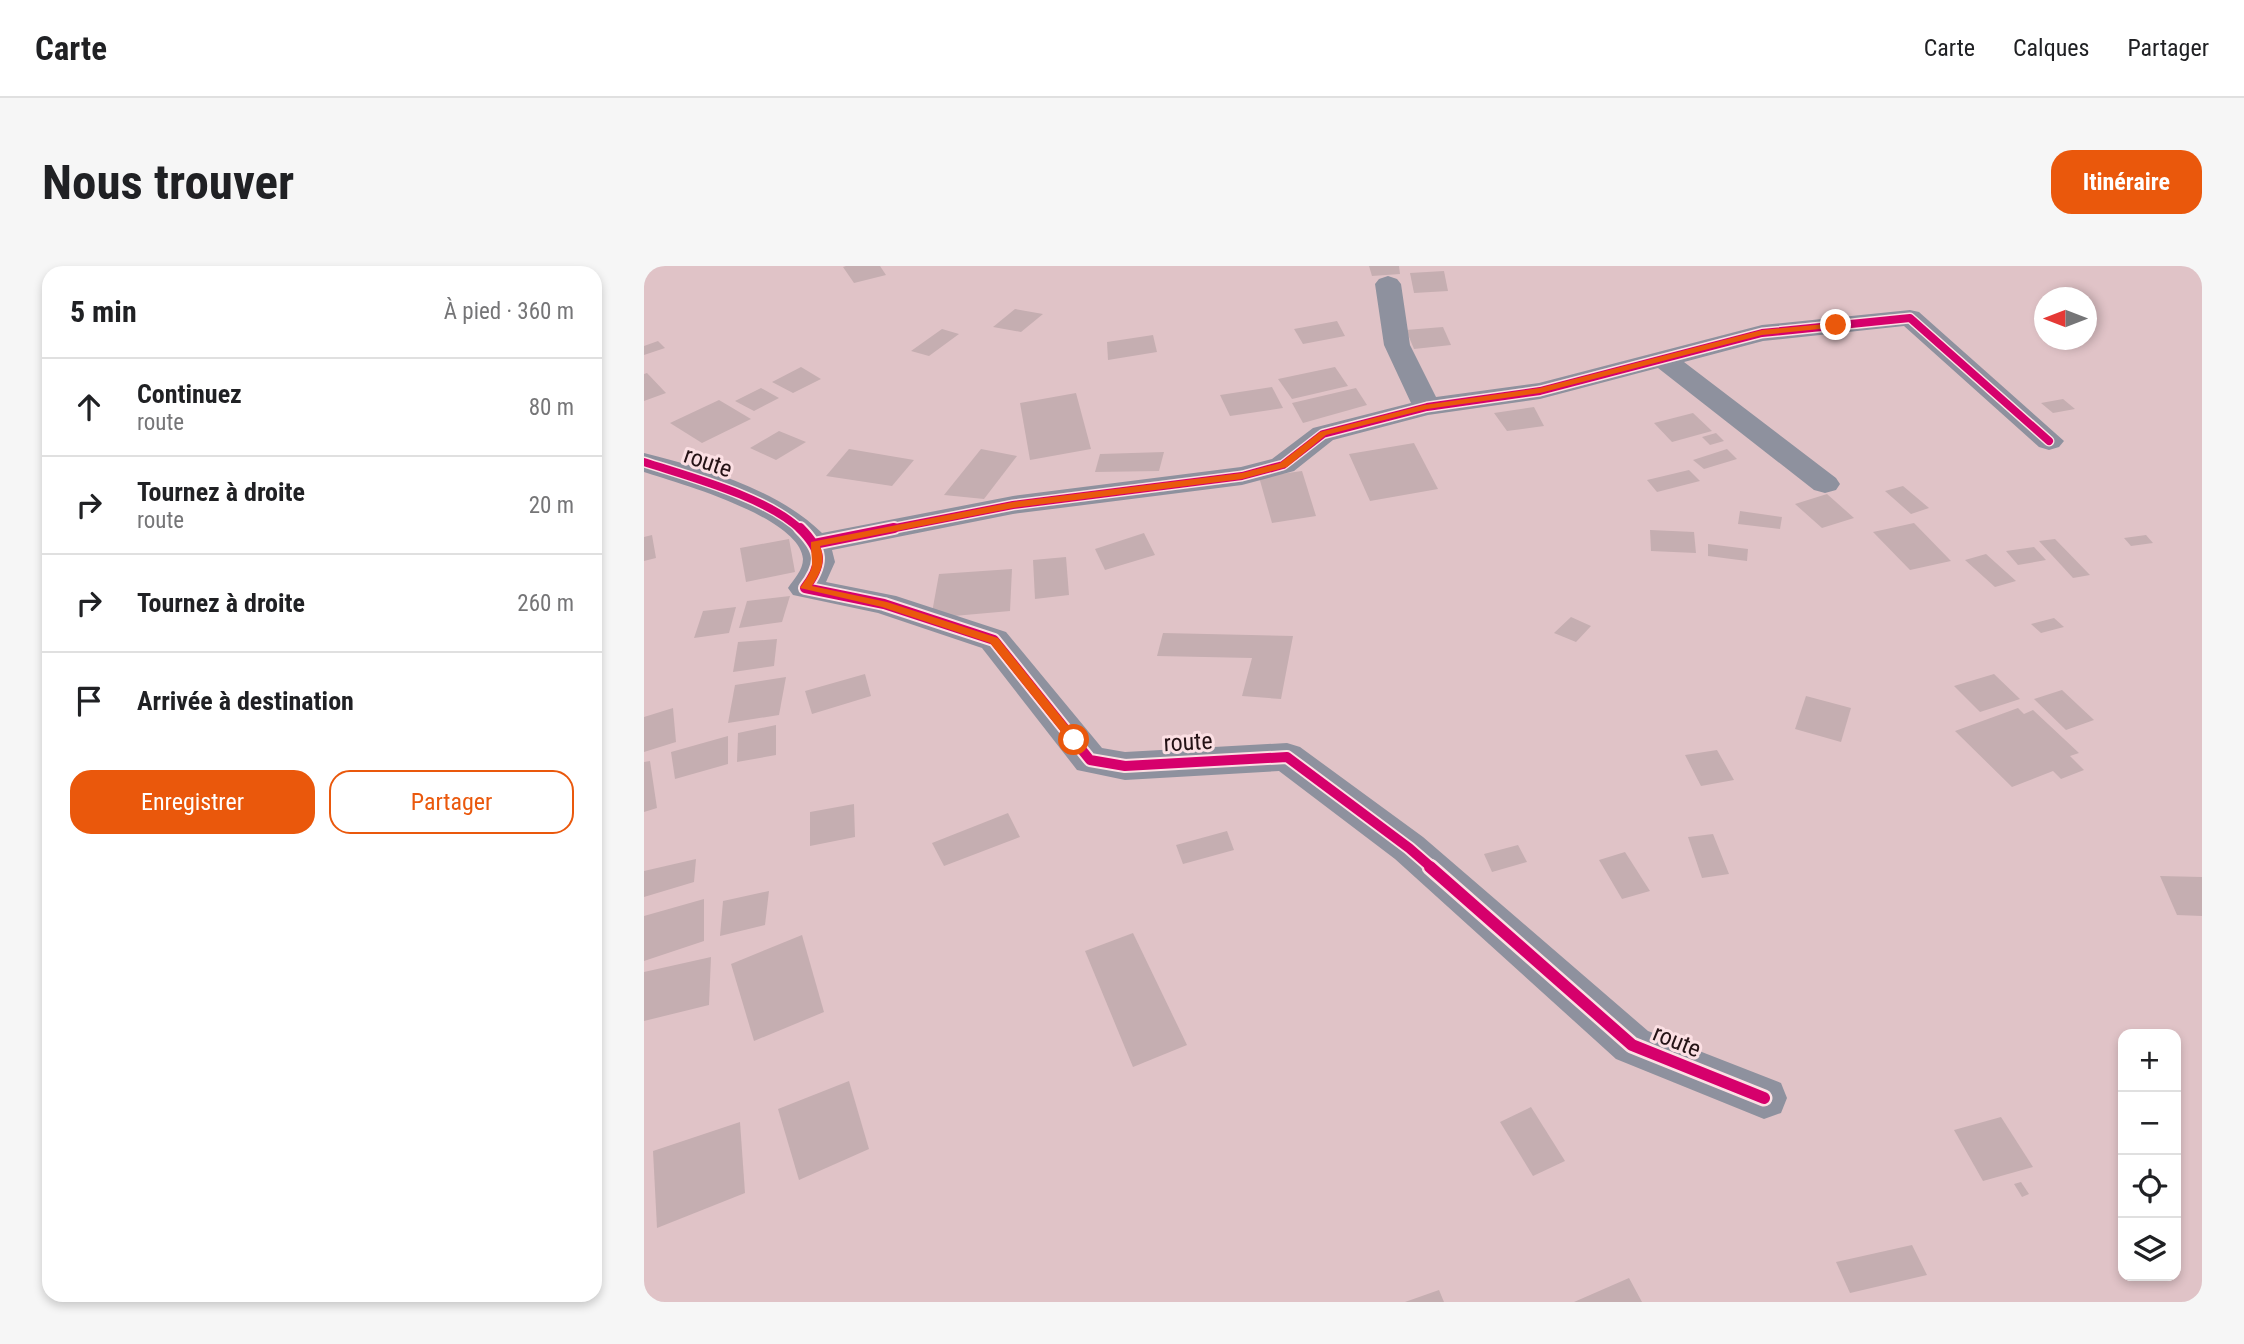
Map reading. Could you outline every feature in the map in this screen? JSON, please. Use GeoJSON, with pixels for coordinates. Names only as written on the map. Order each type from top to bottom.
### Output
{"type":"FeatureCollection","features":[{"type":"Feature","properties":{"kind":"street"},"geometry":{"type":"LineString","coordinates":[[1388,284],[1397,345],[1427,407]]}},
{"type":"Feature","properties":{"kind":"street"},"geometry":{"type":"LineString","coordinates":[[814,544],[1013,505],[1242,476],[1283,465],[1323,434],[1427,407],[1540,391],[1762,333],[1910,317],[2049,441]]}},
{"type":"Feature","properties":{"kind":"street"},"geometry":{"type":"LineString","coordinates":[[1662,358],[1825,484]]}},
{"type":"Feature","properties":{"kind":"street","name":"route"},"geometry":{"type":"LineString","coordinates":[[644,462],[742,496],[781,514],[810,536],[819,557],[816,572],[805,588],[884,604],[994,640],[1090,760],[1125,766],[1287,757],[1409,848],[1632,1045],[1764,1098]]}},
{"type":"Feature","properties":{"kind":"building"},"geometry":{"type":"Polygon","coordinates":[[[880,266],[886,275],[854,283],[843,267],[880,266]]]}},
{"type":"Feature","properties":{"kind":"building"},"geometry":{"type":"Polygon","coordinates":[[[1369,266],[1399,266],[1400,274],[1372,276],[1369,266]]]}},
{"type":"Feature","properties":{"kind":"building"},"geometry":{"type":"Polygon","coordinates":[[[1444,271],[1448,291],[1414,293],[1410,273],[1444,271]]]}},
{"type":"Feature","properties":{"kind":"building"},"geometry":{"type":"Polygon","coordinates":[[[1015,309],[1043,314],[1021,332],[993,327],[1015,309]]]}},
{"type":"Feature","properties":{"kind":"building"},"geometry":{"type":"Polygon","coordinates":[[[1337,321],[1345,336],[1303,344],[1294,329],[1337,321]]]}},
{"type":"Feature","properties":{"kind":"building"},"geometry":{"type":"Polygon","coordinates":[[[1443,327],[1451,345],[1414,349],[1406,330],[1443,327]]]}},
{"type":"Feature","properties":{"kind":"building"},"geometry":{"type":"Polygon","coordinates":[[[942,329],[959,334],[929,356],[911,351],[942,329]]]}},
{"type":"Feature","properties":{"kind":"building"},"geometry":{"type":"Polygon","coordinates":[[[1153,335],[1157,352],[1108,360],[1107,342],[1153,335]]]}},
{"type":"Feature","properties":{"kind":"building"},"geometry":{"type":"Polygon","coordinates":[[[658,341],[665,348],[644,355],[644,346],[658,341]]]}},
{"type":"Feature","properties":{"kind":"building"},"geometry":{"type":"Polygon","coordinates":[[[801,367],[821,379],[793,393],[772,382],[801,367]]]}},
{"type":"Feature","properties":{"kind":"building"},"geometry":{"type":"Polygon","coordinates":[[[1335,367],[1348,386],[1292,399],[1278,379],[1335,367]]]}},
{"type":"Feature","properties":{"kind":"building"},"geometry":{"type":"Polygon","coordinates":[[[647,373],[666,393],[644,401],[644,374],[647,373]]]}},
{"type":"Feature","properties":{"kind":"building"},"geometry":{"type":"Polygon","coordinates":[[[1272,387],[1283,408],[1230,416],[1220,395],[1272,387]]]}},
{"type":"Feature","properties":{"kind":"building"},"geometry":{"type":"Polygon","coordinates":[[[761,388],[779,398],[754,411],[735,401],[761,388]]]}},
{"type":"Feature","properties":{"kind":"building"},"geometry":{"type":"Polygon","coordinates":[[[1356,388],[1367,405],[1303,423],[1292,403],[1356,388]]]}},
{"type":"Feature","properties":{"kind":"building"},"geometry":{"type":"Polygon","coordinates":[[[1076,393],[1091,449],[1030,460],[1020,403],[1076,393]]]}},
{"type":"Feature","properties":{"kind":"building"},"geometry":{"type":"Polygon","coordinates":[[[2063,399],[2075,409],[2053,413],[2041,403],[2063,399]]]}},
{"type":"Feature","properties":{"kind":"building"},"geometry":{"type":"Polygon","coordinates":[[[719,400],[751,419],[702,443],[670,423],[719,400]]]}},
{"type":"Feature","properties":{"kind":"building"},"geometry":{"type":"Polygon","coordinates":[[[1534,407],[1544,426],[1507,431],[1494,413],[1534,407]]]}},
{"type":"Feature","properties":{"kind":"building"},"geometry":{"type":"Polygon","coordinates":[[[1693,413],[1712,431],[1672,442],[1654,423],[1693,413]]]}},
{"type":"Feature","properties":{"kind":"building"},"geometry":{"type":"Polygon","coordinates":[[[779,431],[806,442],[776,460],[750,448],[779,431]]]}},
{"type":"Feature","properties":{"kind":"building"},"geometry":{"type":"Polygon","coordinates":[[[1716,433],[1724,441],[1710,445],[1702,437],[1716,433]]]}},
{"type":"Feature","properties":{"kind":"building"},"geometry":{"type":"Polygon","coordinates":[[[1414,443],[1438,489],[1370,501],[1349,454],[1414,443]]]}},
{"type":"Feature","properties":{"kind":"building"},"geometry":{"type":"Polygon","coordinates":[[[849,449],[914,460],[892,486],[826,476],[849,449]]]}},
{"type":"Feature","properties":{"kind":"building"},"geometry":{"type":"Polygon","coordinates":[[[981,449],[1017,456],[984,499],[944,495],[981,449]]]}},
{"type":"Feature","properties":{"kind":"building"},"geometry":{"type":"Polygon","coordinates":[[[1727,449],[1737,459],[1704,469],[1693,460],[1727,449]]]}},
{"type":"Feature","properties":{"kind":"building"},"geometry":{"type":"Polygon","coordinates":[[[1164,452],[1159,471],[1095,472],[1100,454],[1164,452]]]}},
{"type":"Feature","properties":{"kind":"building"},"geometry":{"type":"Polygon","coordinates":[[[1689,470],[1700,481],[1657,492],[1647,480],[1689,470]]]}},
{"type":"Feature","properties":{"kind":"building"},"geometry":{"type":"Polygon","coordinates":[[[1302,471],[1316,516],[1272,523],[1259,477],[1302,471]]]}},
{"type":"Feature","properties":{"kind":"building"},"geometry":{"type":"Polygon","coordinates":[[[1903,486],[1929,508],[1911,514],[1885,491],[1903,486]]]}},
{"type":"Feature","properties":{"kind":"building"},"geometry":{"type":"Polygon","coordinates":[[[1827,494],[1854,518],[1822,528],[1795,504],[1827,494]]]}},
{"type":"Feature","properties":{"kind":"building"},"geometry":{"type":"Polygon","coordinates":[[[1740,511],[1782,517],[1780,529],[1738,524],[1740,511]]]}},
{"type":"Feature","properties":{"kind":"building"},"geometry":{"type":"Polygon","coordinates":[[[1914,523],[1951,561],[1910,570],[1873,532],[1914,523]]]}},
{"type":"Feature","properties":{"kind":"building"},"geometry":{"type":"Polygon","coordinates":[[[1650,530],[1694,532],[1696,553],[1651,551],[1650,530]]]}},
{"type":"Feature","properties":{"kind":"building"},"geometry":{"type":"Polygon","coordinates":[[[1144,533],[1155,555],[1105,570],[1095,549],[1144,533]]]}},
{"type":"Feature","properties":{"kind":"building"},"geometry":{"type":"Polygon","coordinates":[[[652,535],[656,558],[644,561],[644,537],[652,535]]]}},
{"type":"Feature","properties":{"kind":"building"},"geometry":{"type":"Polygon","coordinates":[[[2146,535],[2153,543],[2131,546],[2124,538],[2146,535]]]}},
{"type":"Feature","properties":{"kind":"building"},"geometry":{"type":"Polygon","coordinates":[[[789,539],[795,572],[746,582],[740,548],[789,539]]]}},
{"type":"Feature","properties":{"kind":"building"},"geometry":{"type":"Polygon","coordinates":[[[2055,539],[2090,575],[2073,578],[2039,541],[2055,539]]]}},
{"type":"Feature","properties":{"kind":"building"},"geometry":{"type":"Polygon","coordinates":[[[1708,544],[1748,549],[1747,561],[1708,556],[1708,544]]]}},
{"type":"Feature","properties":{"kind":"building"},"geometry":{"type":"Polygon","coordinates":[[[2034,547],[2046,560],[2018,565],[2006,551],[2034,547]]]}},
{"type":"Feature","properties":{"kind":"building"},"geometry":{"type":"Polygon","coordinates":[[[1986,554],[2016,581],[1995,587],[1965,560],[1986,554]]]}},
{"type":"Feature","properties":{"kind":"building"},"geometry":{"type":"Polygon","coordinates":[[[1066,557],[1069,595],[1035,599],[1033,560],[1066,557]]]}},
{"type":"Feature","properties":{"kind":"building"},"geometry":{"type":"Polygon","coordinates":[[[1012,569],[1010,611],[931,618],[939,574],[1012,569]]]}},
{"type":"Feature","properties":{"kind":"building"},"geometry":{"type":"Polygon","coordinates":[[[790,596],[782,622],[739,628],[747,601],[790,596]]]}},
{"type":"Feature","properties":{"kind":"building"},"geometry":{"type":"Polygon","coordinates":[[[736,607],[729,633],[694,638],[703,611],[736,607]]]}},
{"type":"Feature","properties":{"kind":"building"},"geometry":{"type":"Polygon","coordinates":[[[1571,617],[1591,626],[1576,642],[1554,633],[1571,617]]]}},
{"type":"Feature","properties":{"kind":"building"},"geometry":{"type":"Polygon","coordinates":[[[2054,618],[2064,627],[2041,633],[2031,624],[2054,618]]]}},
{"type":"Feature","properties":{"kind":"building"},"geometry":{"type":"Polygon","coordinates":[[[1163,633],[1293,636],[1281,699],[1242,696],[1252,658],[1157,656],[1163,633]]]}},
{"type":"Feature","properties":{"kind":"building"},"geometry":{"type":"Polygon","coordinates":[[[777,639],[774,666],[733,672],[738,642],[777,639]]]}},
{"type":"Feature","properties":{"kind":"building"},"geometry":{"type":"Polygon","coordinates":[[[865,674],[871,696],[812,714],[805,691],[865,674]]]}},
{"type":"Feature","properties":{"kind":"building"},"geometry":{"type":"Polygon","coordinates":[[[1994,674],[2020,699],[1980,712],[1954,686],[1994,674]]]}},
{"type":"Feature","properties":{"kind":"building"},"geometry":{"type":"Polygon","coordinates":[[[786,677],[779,715],[728,723],[735,685],[786,677]]]}},
{"type":"Feature","properties":{"kind":"building"},"geometry":{"type":"Polygon","coordinates":[[[2062,690],[2094,720],[2066,730],[2034,699],[2062,690]]]}},
{"type":"Feature","properties":{"kind":"building"},"geometry":{"type":"Polygon","coordinates":[[[1806,696],[1851,708],[1841,742],[1795,729],[1806,696]]]}},
{"type":"Feature","properties":{"kind":"building"},"geometry":{"type":"Polygon","coordinates":[[[673,708],[676,742],[644,752],[644,717],[673,708]]]}},
{"type":"Feature","properties":{"kind":"building"},"geometry":{"type":"Polygon","coordinates":[[[2018,708],[2024,714],[2033,710],[2079,753],[2070,756],[2084,770],[2061,779],[2053,771],[2012,787],[1955,731],[2018,708]]]}},
{"type":"Feature","properties":{"kind":"building"},"geometry":{"type":"Polygon","coordinates":[[[776,725],[776,755],[737,762],[738,733],[776,725]]]}},
{"type":"Feature","properties":{"kind":"building"},"geometry":{"type":"Polygon","coordinates":[[[728,736],[728,764],[675,779],[671,752],[728,736]]]}},
{"type":"Feature","properties":{"kind":"building"},"geometry":{"type":"Polygon","coordinates":[[[1717,750],[1734,780],[1701,786],[1685,755],[1717,750]]]}},
{"type":"Feature","properties":{"kind":"building"},"geometry":{"type":"Polygon","coordinates":[[[650,761],[657,808],[644,812],[644,762],[650,761]]]}},
{"type":"Feature","properties":{"kind":"building"},"geometry":{"type":"Polygon","coordinates":[[[854,804],[855,837],[810,846],[810,812],[854,804]]]}},
{"type":"Feature","properties":{"kind":"building"},"geometry":{"type":"Polygon","coordinates":[[[1008,813],[1020,837],[944,866],[932,843],[1008,813]]]}},
{"type":"Feature","properties":{"kind":"building"},"geometry":{"type":"Polygon","coordinates":[[[1227,831],[1234,850],[1183,864],[1176,845],[1227,831]]]}},
{"type":"Feature","properties":{"kind":"building"},"geometry":{"type":"Polygon","coordinates":[[[1713,834],[1729,874],[1702,878],[1688,837],[1713,834]]]}},
{"type":"Feature","properties":{"kind":"building"},"geometry":{"type":"Polygon","coordinates":[[[1518,845],[1527,862],[1492,872],[1484,854],[1518,845]]]}},
{"type":"Feature","properties":{"kind":"building"},"geometry":{"type":"Polygon","coordinates":[[[1625,852],[1650,891],[1622,899],[1599,860],[1625,852]]]}},
{"type":"Feature","properties":{"kind":"building"},"geometry":{"type":"Polygon","coordinates":[[[696,859],[694,882],[644,897],[644,871],[696,859]]]}},
{"type":"Feature","properties":{"kind":"building"},"geometry":{"type":"Polygon","coordinates":[[[2160,876],[2202,877],[2202,916],[2177,915],[2160,876]]]}},
{"type":"Feature","properties":{"kind":"building"},"geometry":{"type":"Polygon","coordinates":[[[769,891],[765,925],[720,936],[723,901],[769,891]]]}},
{"type":"Feature","properties":{"kind":"building"},"geometry":{"type":"Polygon","coordinates":[[[704,899],[704,941],[644,961],[644,916],[704,899]]]}},
{"type":"Feature","properties":{"kind":"building"},"geometry":{"type":"Polygon","coordinates":[[[1133,933],[1187,1045],[1133,1067],[1085,951],[1133,933]]]}},
{"type":"Feature","properties":{"kind":"building"},"geometry":{"type":"Polygon","coordinates":[[[802,935],[824,1012],[754,1041],[731,964],[802,935]]]}},
{"type":"Feature","properties":{"kind":"building"},"geometry":{"type":"Polygon","coordinates":[[[711,957],[709,1005],[644,1021],[644,972],[711,957]]]}},
{"type":"Feature","properties":{"kind":"building"},"geometry":{"type":"Polygon","coordinates":[[[849,1081],[869,1149],[799,1180],[778,1109],[849,1081]]]}},
{"type":"Feature","properties":{"kind":"building"},"geometry":{"type":"Polygon","coordinates":[[[1531,1107],[1565,1161],[1533,1176],[1500,1122],[1531,1107]]]}},
{"type":"Feature","properties":{"kind":"building"},"geometry":{"type":"Polygon","coordinates":[[[2001,1117],[2033,1167],[1983,1181],[1954,1130],[2001,1117]]]}},
{"type":"Feature","properties":{"kind":"building"},"geometry":{"type":"Polygon","coordinates":[[[740,1122],[745,1193],[657,1228],[653,1151],[740,1122]]]}},
{"type":"Feature","properties":{"kind":"building"},"geometry":{"type":"Polygon","coordinates":[[[2021,1182],[2029,1194],[2022,1197],[2014,1184],[2021,1182]]]}},
{"type":"Feature","properties":{"kind":"building"},"geometry":{"type":"Polygon","coordinates":[[[1912,1245],[1927,1275],[1850,1293],[1836,1262],[1912,1245]]]}},
{"type":"Feature","properties":{"kind":"building"},"geometry":{"type":"Polygon","coordinates":[[[1629,1278],[1642,1302],[1574,1302],[1629,1278]]]}},
{"type":"Feature","properties":{"kind":"building"},"geometry":{"type":"Polygon","coordinates":[[[1439,1290],[1444,1302],[1405,1302],[1439,1290]]]}},
{"type":"Feature","properties":{"kind":"cycle path"},"geometry":{"type":"LineString","coordinates":[[814,544],[1013,505],[1242,476],[1283,465],[1323,434],[1427,407],[1540,391],[1762,333],[1910,318],[2049,441]]}},
{"type":"Feature","properties":{"kind":"cycle path"},"geometry":{"type":"LineString","coordinates":[[644,462],[716,486],[773,511],[797,525],[813,541],[819,558],[813,578],[805,588],[884,604],[994,640],[1090,760],[1125,766],[1287,757],[1409,848],[1632,1045],[1764,1098]]}},
{"type":"Feature","properties":{"kind":"route"},"geometry":{"type":"LineString","coordinates":[[1074,740],[994,640],[884,604],[805,588],[816,572],[819,557],[814,544],[1013,505],[1242,476],[1283,465],[1323,434],[1427,407],[1540,391],[1762,333],[1836,325]]}}]}
